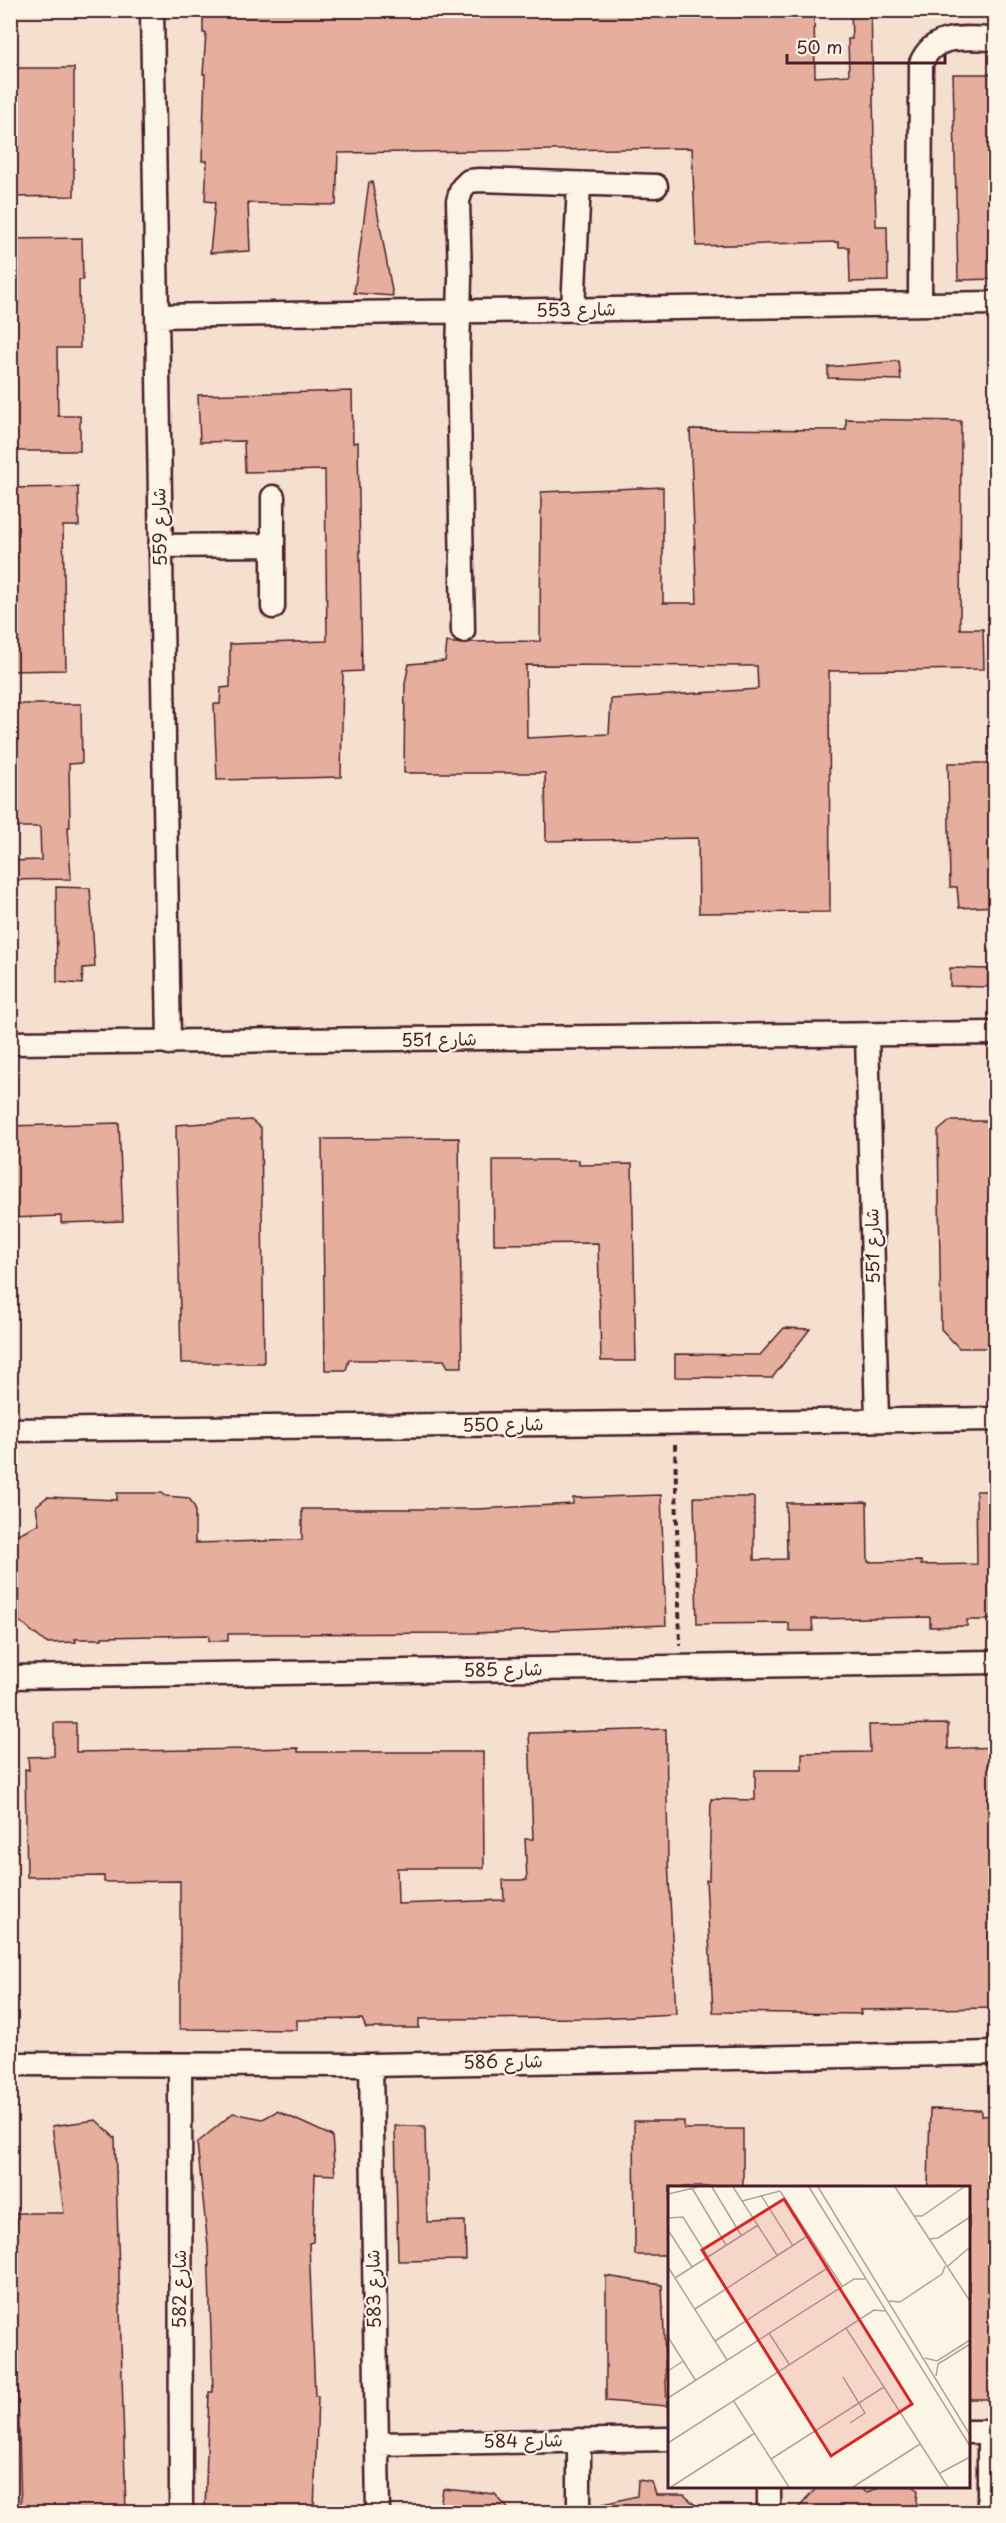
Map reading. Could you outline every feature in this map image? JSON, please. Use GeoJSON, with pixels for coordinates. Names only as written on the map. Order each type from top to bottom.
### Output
{"type":"FeatureCollection","features":[{"type":"Feature","properties":{"kind":"street","name":"شارع 559"},"geometry":{"type":"LineString","coordinates":[[152,10],[169,1043]]}},
{"type":"Feature","properties":{"kind":"street"},"geometry":{"type":"LineString","coordinates":[[920,304],[921,63],[925,53],[944,39],[996,39]]}},
{"type":"Feature","properties":{"kind":"street"},"geometry":{"type":"LineString","coordinates":[[463,631],[458,353],[460,312],[450,235],[462,188],[469,181],[656,186]]}},
{"type":"Feature","properties":{"kind":"street"},"geometry":{"type":"LineString","coordinates":[[573,310],[579,184]]}},
{"type":"Feature","properties":{"kind":"street","name":"شارع 553"},"geometry":{"type":"LineString","coordinates":[[157,316],[996,303]]}},
{"type":"Feature","properties":{"kind":"street"},"geometry":{"type":"LineString","coordinates":[[273,497],[273,607]]}},
{"type":"Feature","properties":{"kind":"street"},"geometry":{"type":"LineString","coordinates":[[160,546],[273,545]]}},
{"type":"Feature","properties":{"kind":"street","name":"شارع 551"},"geometry":{"type":"LineString","coordinates":[[10,1043],[996,1033]]}},
{"type":"Feature","properties":{"kind":"street","name":"شارع 551"},"geometry":{"type":"LineString","coordinates":[[867,1035],[877,1420]]}},
{"type":"Feature","properties":{"kind":"street","name":"شارع 550"},"geometry":{"type":"LineString","coordinates":[[10,1430],[996,1419]]}},
{"type":"Feature","properties":{"kind":"street","name":"شارع 585"},"geometry":{"type":"LineString","coordinates":[[10,1677],[996,1662]]}},
{"type":"Feature","properties":{"kind":"street","name":"شارع 586"},"geometry":{"type":"LineString","coordinates":[[10,2064],[371,2065],[996,2053]]}},
{"type":"Feature","properties":{"kind":"street","name":"شارع 582"},"geometry":{"type":"LineString","coordinates":[[180,2065],[181,2512]]}},
{"type":"Feature","properties":{"kind":"street","name":"شارع 583"},"geometry":{"type":"LineString","coordinates":[[371,2065],[378,2512]]}},
{"type":"Feature","properties":{"kind":"street"},"geometry":{"type":"LineString","coordinates":[[984,2432],[989,2512]]}},
{"type":"Feature","properties":{"kind":"street","name":"شارع 584"},"geometry":{"type":"LineString","coordinates":[[376,2444],[668,2439]]}},
{"type":"Feature","properties":{"kind":"street"},"geometry":{"type":"LineString","coordinates":[[579,2440],[579,2512]]}},
{"type":"Feature","properties":{"kind":"street"},"geometry":{"type":"LineString","coordinates":[[769,2487],[769,2512]]}},
{"type":"Feature","properties":{"kind":"path"},"geometry":{"type":"LineString","coordinates":[[674,1422],[680,1668]]}},
{"type":"Feature","properties":{"kind":"shaded area"},"geometry":{"type":"Polygon","coordinates":[[[11,11],[995,11],[995,2512],[11,2512],[11,11]]]}},
{"type":"Feature","properties":{"kind":"building"},"geometry":{"type":"Polygon","coordinates":[[[203,10],[814,10],[815,77],[849,75],[848,39],[852,39],[851,10],[871,10],[876,226],[887,226],[888,281],[850,282],[849,247],[839,247],[838,242],[696,246],[692,148],[338,153],[336,205],[248,203],[250,251],[210,253],[215,202],[205,201],[207,161],[202,161],[206,33],[203,33],[203,10]]]}},
{"type":"Feature","properties":{"kind":"building"},"geometry":{"type":"Polygon","coordinates":[[[10,68],[74,68],[74,196],[10,197],[10,68]]]}},
{"type":"Feature","properties":{"kind":"building"},"geometry":{"type":"Polygon","coordinates":[[[953,74],[996,74],[995,279],[958,280],[953,74]]]}},
{"type":"Feature","properties":{"kind":"building"},"geometry":{"type":"Polygon","coordinates":[[[369,182],[372,182],[393,296],[354,293],[369,182]]]}},
{"type":"Feature","properties":{"kind":"building"},"geometry":{"type":"Polygon","coordinates":[[[82,238],[83,280],[79,280],[80,348],[57,348],[58,416],[80,416],[80,451],[10,451],[10,239],[82,238]]]}},
{"type":"Feature","properties":{"kind":"building"},"geometry":{"type":"Polygon","coordinates":[[[899,361],[901,380],[828,378],[828,367],[899,361]]]}},
{"type":"Feature","properties":{"kind":"building"},"geometry":{"type":"Polygon","coordinates":[[[352,391],[353,443],[358,442],[362,671],[343,672],[341,777],[217,780],[214,704],[220,704],[221,688],[230,687],[230,644],[327,641],[325,470],[245,472],[244,441],[200,442],[198,395],[352,391]]]}},
{"type":"Feature","properties":{"kind":"building"},"geometry":{"type":"Polygon","coordinates":[[[846,419],[961,421],[960,629],[983,629],[984,669],[829,671],[830,912],[699,913],[698,838],[546,841],[545,773],[404,773],[405,683],[409,664],[445,661],[447,642],[463,644],[540,641],[541,492],[663,487],[663,603],[697,603],[690,429],[846,430],[846,419]],[[526,665],[527,738],[609,734],[611,699],[758,689],[757,666],[526,665]]]}},
{"type":"Feature","properties":{"kind":"building"},"geometry":{"type":"Polygon","coordinates":[[[78,487],[79,526],[63,526],[66,670],[10,671],[10,488],[78,487]]]}},
{"type":"Feature","properties":{"kind":"building"},"geometry":{"type":"Polygon","coordinates":[[[10,704],[81,704],[82,763],[69,764],[70,827],[68,827],[71,879],[10,880],[10,861],[41,860],[40,827],[10,827],[10,704]]]}},
{"type":"Feature","properties":{"kind":"building"},"geometry":{"type":"Polygon","coordinates":[[[948,763],[996,763],[996,906],[959,908],[957,887],[950,887],[948,763]]]}},
{"type":"Feature","properties":{"kind":"building"},"geometry":{"type":"Polygon","coordinates":[[[56,887],[90,888],[95,967],[83,968],[82,984],[57,982],[56,887]]]}},
{"type":"Feature","properties":{"kind":"building"},"geometry":{"type":"Polygon","coordinates":[[[950,968],[988,969],[988,987],[950,986],[950,968]]]}},
{"type":"Feature","properties":{"kind":"building"},"geometry":{"type":"Polygon","coordinates":[[[251,1120],[261,1128],[264,1363],[181,1363],[176,1125],[251,1120]]]}},
{"type":"Feature","properties":{"kind":"building"},"geometry":{"type":"Polygon","coordinates":[[[950,1121],[996,1121],[996,1348],[959,1348],[941,1329],[938,1131],[950,1121]]]}},
{"type":"Feature","properties":{"kind":"building"},"geometry":{"type":"Polygon","coordinates":[[[119,1123],[123,1221],[61,1223],[61,1216],[10,1218],[10,1126],[119,1123]]]}},
{"type":"Feature","properties":{"kind":"building"},"geometry":{"type":"Polygon","coordinates":[[[459,1138],[462,1367],[448,1367],[444,1360],[349,1360],[346,1370],[325,1370],[322,1139],[459,1138]]]}},
{"type":"Feature","properties":{"kind":"building"},"geometry":{"type":"Polygon","coordinates":[[[493,1160],[579,1160],[579,1165],[632,1164],[636,1361],[601,1361],[598,1243],[494,1244],[493,1160]]]}},
{"type":"Feature","properties":{"kind":"building"},"geometry":{"type":"Polygon","coordinates":[[[784,1328],[810,1329],[772,1378],[675,1377],[675,1354],[760,1355],[784,1328]]]}},
{"type":"Feature","properties":{"kind":"building"},"geometry":{"type":"Polygon","coordinates":[[[976,1491],[996,1491],[996,1620],[967,1620],[967,1626],[930,1627],[930,1617],[812,1619],[813,1631],[789,1631],[789,1623],[697,1624],[694,1497],[754,1497],[754,1560],[787,1559],[786,1503],[867,1502],[868,1562],[921,1561],[921,1565],[977,1564],[976,1491]]]}},
{"type":"Feature","properties":{"kind":"building"},"geometry":{"type":"Polygon","coordinates":[[[117,1493],[162,1493],[166,1496],[189,1498],[195,1508],[195,1543],[302,1540],[302,1509],[476,1509],[573,1504],[573,1498],[661,1495],[666,1625],[475,1633],[228,1634],[228,1641],[209,1641],[209,1635],[102,1637],[102,1639],[75,1639],[76,1642],[46,1643],[19,1621],[18,1583],[12,1574],[14,1536],[39,1524],[36,1506],[47,1497],[117,1500],[117,1493]]]}},
{"type":"Feature","properties":{"kind":"building"},"geometry":{"type":"Polygon","coordinates":[[[54,1723],[76,1723],[76,1752],[298,1748],[298,1752],[483,1752],[484,1868],[397,1868],[398,1904],[504,1900],[503,1880],[527,1880],[525,1839],[533,1839],[529,1733],[666,1729],[668,1859],[676,2014],[597,2018],[419,2019],[419,2028],[366,2028],[362,2019],[297,2020],[297,2030],[180,2029],[180,1881],[104,1882],[104,1876],[27,1877],[25,1769],[29,1770],[28,1757],[54,1756],[54,1723]]]}},
{"type":"Feature","properties":{"kind":"building"},"geometry":{"type":"Polygon","coordinates":[[[948,1724],[948,1749],[996,1747],[996,2008],[860,2010],[861,2014],[713,2012],[706,1880],[709,1880],[711,1799],[755,1800],[755,1770],[802,1770],[802,1753],[870,1752],[869,1725],[948,1724]]]}},
{"type":"Feature","properties":{"kind":"building"},"geometry":{"type":"Polygon","coordinates":[[[930,2109],[981,2110],[981,2116],[996,2115],[996,2399],[970,2399],[970,2186],[928,2186],[930,2109]]]}},
{"type":"Feature","properties":{"kind":"building"},"geometry":{"type":"Polygon","coordinates":[[[277,2111],[332,2136],[335,2175],[315,2174],[313,2242],[309,2243],[315,2396],[318,2396],[314,2512],[205,2512],[209,2392],[213,2392],[208,2246],[197,2143],[233,2113],[263,2119],[277,2111]]]}},
{"type":"Feature","properties":{"kind":"building"},"geometry":{"type":"Polygon","coordinates":[[[96,2120],[115,2138],[126,2512],[21,2512],[16,2314],[10,2314],[10,2275],[16,2274],[16,2213],[64,2213],[52,2126],[96,2120]]]}},
{"type":"Feature","properties":{"kind":"building"},"geometry":{"type":"Polygon","coordinates":[[[634,2121],[684,2121],[684,2129],[743,2129],[743,2186],[668,2186],[668,2255],[635,2255],[634,2121]]]}},
{"type":"Feature","properties":{"kind":"building"},"geometry":{"type":"Polygon","coordinates":[[[395,2126],[425,2126],[427,2222],[465,2221],[466,2260],[398,2261],[395,2126]]]}},
{"type":"Feature","properties":{"kind":"building"},"geometry":{"type":"Polygon","coordinates":[[[606,2276],[662,2285],[667,2406],[606,2401],[606,2276]]]}},
{"type":"Feature","properties":{"kind":"building"},"geometry":{"type":"Polygon","coordinates":[[[638,2480],[652,2482],[656,2495],[684,2495],[703,2512],[596,2512],[595,2506],[637,2496],[638,2480]]]}},
{"type":"Feature","properties":{"kind":"building"},"geometry":{"type":"Polygon","coordinates":[[[817,2487],[858,2487],[867,2493],[879,2487],[914,2487],[918,2490],[916,2512],[795,2512],[817,2487]]]}},
{"type":"Feature","properties":{"kind":"building"},"geometry":{"type":"Polygon","coordinates":[[[443,2489],[495,2494],[511,2512],[439,2512],[443,2489]]]}}]}
